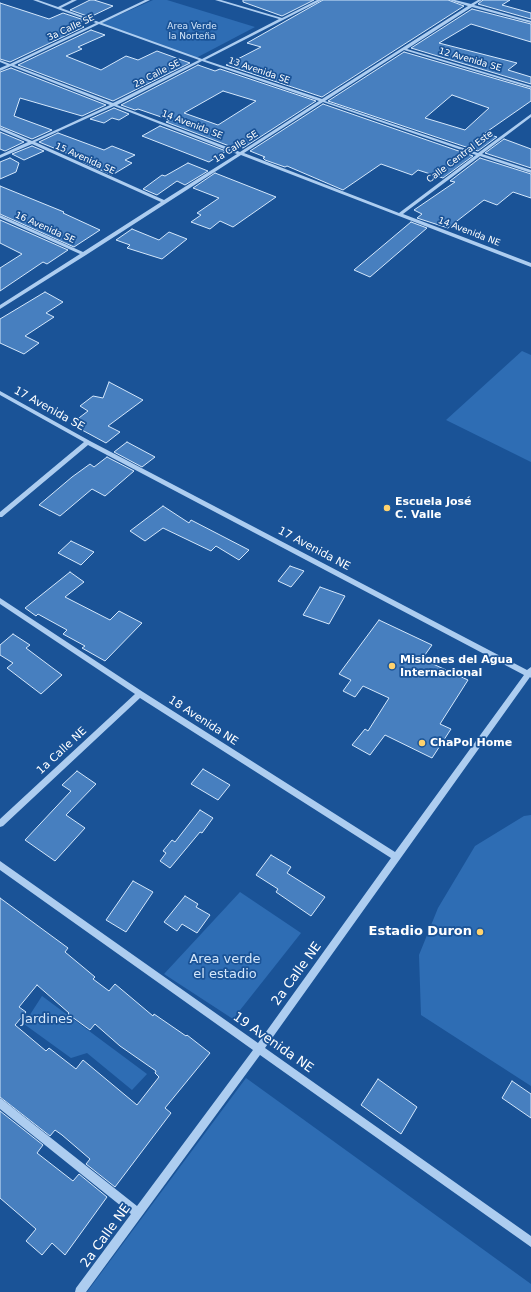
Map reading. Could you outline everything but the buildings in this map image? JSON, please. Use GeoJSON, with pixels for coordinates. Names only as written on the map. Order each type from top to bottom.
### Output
{"type":"FeatureCollection","features":[{"type":"Feature","properties":{"kind":"street","name":"13 Avenida SE"},"geometry":{"type":"LineString","coordinates":[[35,0],[202,60],[531,172]]}},
{"type":"Feature","properties":{"kind":"street"},"geometry":{"type":"LineString","coordinates":[[58,8],[75,0]]}},
{"type":"Feature","properties":{"kind":"street","name":"3a Calle SE"},"geometry":{"type":"LineString","coordinates":[[0,70],[148,0]]}},
{"type":"Feature","properties":{"kind":"street"},"geometry":{"type":"LineString","coordinates":[[217,0],[282,19]]}},
{"type":"Feature","properties":{"kind":"street"},"geometry":{"type":"LineString","coordinates":[[227,3],[233,0]]}},
{"type":"Feature","properties":{"kind":"street","name":"2a Calle SE"},"geometry":{"type":"LineString","coordinates":[[0,157],[115,104],[320,0]]}},
{"type":"Feature","properties":{"kind":"street"},"geometry":{"type":"LineString","coordinates":[[451,0],[531,22]]}},
{"type":"Feature","properties":{"kind":"street","name":"1a Calle SE"},"geometry":{"type":"LineString","coordinates":[[0,307],[480,0]]}},
{"type":"Feature","properties":{"kind":"street","name":"12 Avenida SE"},"geometry":{"type":"LineString","coordinates":[[404,49],[531,86]]}},
{"type":"Feature","properties":{"kind":"street","name":"14 Avenida SE"},"geometry":{"type":"LineString","coordinates":[[0,61],[400,214]]}},
{"type":"Feature","properties":{"kind":"street","name":"Calle Central Este"},"geometry":{"type":"LineString","coordinates":[[400,214],[531,115]]}},
{"type":"Feature","properties":{"kind":"street","name":"15 Avenida SE"},"geometry":{"type":"LineString","coordinates":[[0,128],[30,143],[164,202]]}},
{"type":"Feature","properties":{"kind":"street","name":"14 Avenida NE"},"geometry":{"type":"LineString","coordinates":[[400,214],[531,265]]}},
{"type":"Feature","properties":{"kind":"street","name":"16 Avenida SE"},"geometry":{"type":"LineString","coordinates":[[0,216],[84,254]]}},
{"type":"Feature","properties":{"kind":"street","name":"17 Avenida SE"},"geometry":{"type":"LineString","coordinates":[[0,392],[88,442]]}},
{"type":"Feature","properties":{"kind":"street"},"geometry":{"type":"LineString","coordinates":[[0,515],[88,442]]}},
{"type":"Feature","properties":{"kind":"street","name":"17 Avenida NE"},"geometry":{"type":"LineString","coordinates":[[88,442],[530,672]]}},
{"type":"Feature","properties":{"kind":"street","name":"18 Avenida NE"},"geometry":{"type":"LineString","coordinates":[[0,601],[140,694],[396,857]]}},
{"type":"Feature","properties":{"kind":"street","name":"2a Calle NE"},"geometry":{"type":"LineString","coordinates":[[80,1292],[259,1049],[530,672]]}},
{"type":"Feature","properties":{"kind":"street","name":"1a Calle NE"},"geometry":{"type":"LineString","coordinates":[[0,824],[140,694]]}},
{"type":"Feature","properties":{"kind":"street","name":"19 Avenida NE"},"geometry":{"type":"LineString","coordinates":[[0,865],[531,1242]]}},
{"type":"Feature","properties":{"kind":"street"},"geometry":{"type":"LineString","coordinates":[[0,1103],[138,1213]]}},
{"type":"Feature","properties":{"kind":"green space","name":"Area Verde la Norteña"},"geometry":{"type":"Polygon","coordinates":[[[153,0],[167,0],[255,27],[196,58],[99,24],[153,0]]]}},
{"type":"Feature","properties":{"kind":"green space"},"geometry":{"type":"Polygon","coordinates":[[[522,351],[531,355],[531,462],[446,420],[522,351]]]}},
{"type":"Feature","properties":{"kind":"green space","name":"Estadio Duron"},"geometry":{"type":"Polygon","coordinates":[[[531,815],[531,1086],[421,1015],[419,955],[438,908],[475,846],[524,816],[531,815]]]}},
{"type":"Feature","properties":{"kind":"green space","name":"Area verde el estadio"},"geometry":{"type":"Polygon","coordinates":[[[240,892],[301,933],[233,1019],[164,974],[240,892]]]}},
{"type":"Feature","properties":{"kind":"green space","name":"Jardines"},"geometry":{"type":"Polygon","coordinates":[[[42,996],[147,1074],[132,1090],[87,1053],[71,1058],[24,1024],[42,996]]]}},
{"type":"Feature","properties":{"kind":"green space"},"geometry":{"type":"Polygon","coordinates":[[[246,1078],[531,1284],[531,1292],[87,1292],[246,1078]]]}},
{"type":"Feature","properties":{"kind":"place","name":"Escuela José C. Valle"},"geometry":{"type":"Point","coordinates":[387,508]}},
{"type":"Feature","properties":{"kind":"place","name":"Misiones del Agua Internacional"},"geometry":{"type":"Point","coordinates":[392,666]}},
{"type":"Feature","properties":{"kind":"place","name":"ChaPol Home"},"geometry":{"type":"Point","coordinates":[422,743]}},
{"type":"Feature","properties":{"kind":"place","name":"Estadio Duron"},"geometry":{"type":"Point","coordinates":[480,932]}}]}
